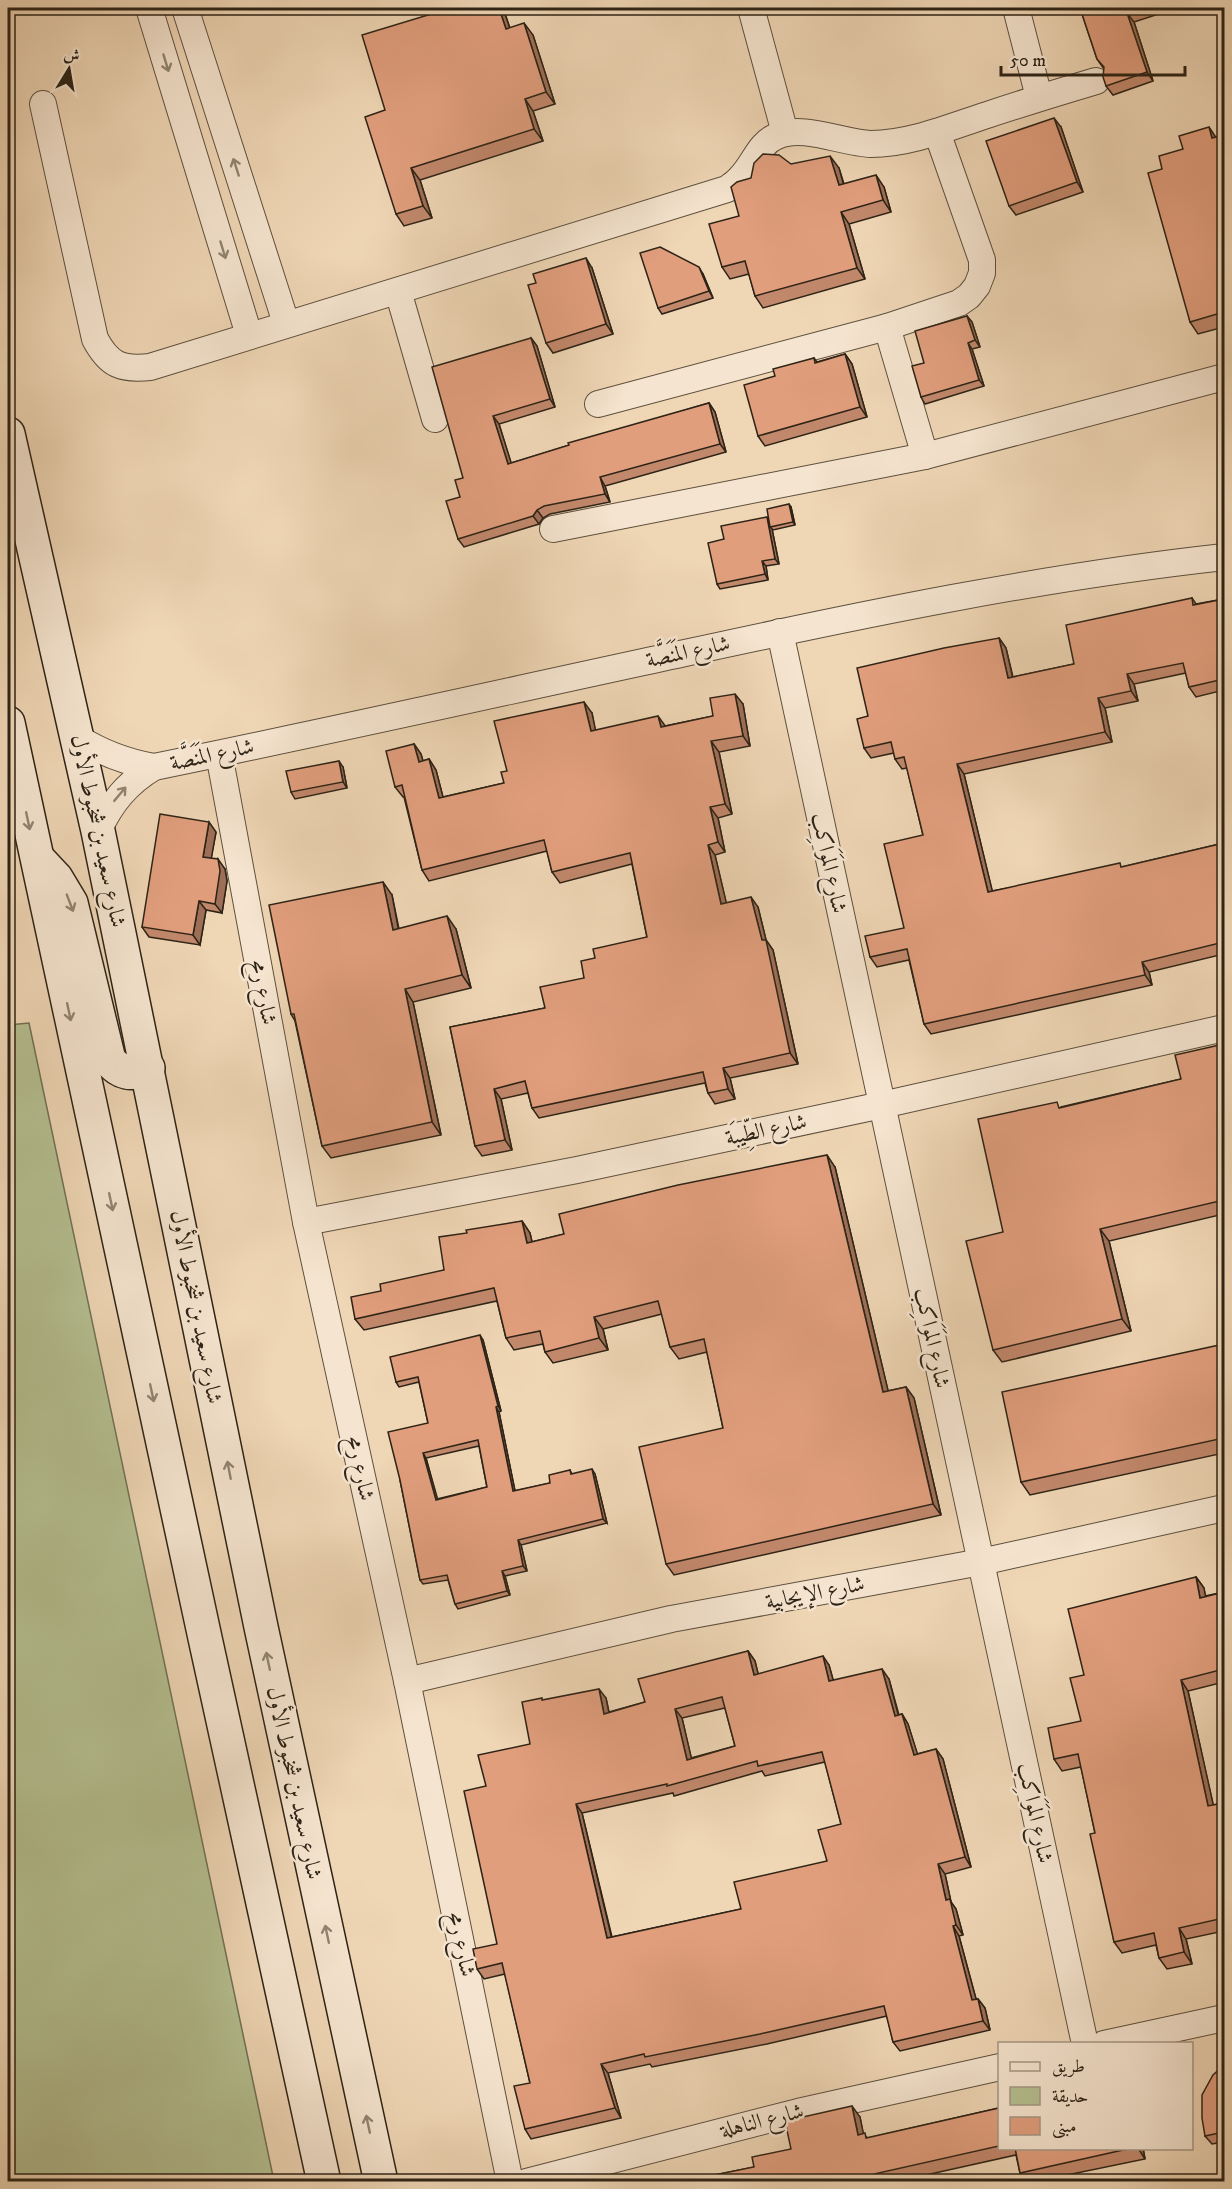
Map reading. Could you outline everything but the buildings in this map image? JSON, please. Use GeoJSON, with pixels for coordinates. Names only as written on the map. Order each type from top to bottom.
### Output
{"type":"FeatureCollection","features":[{"type":"Feature","properties":{"kind":"main road","name":"شارع سعيد بن شخبوط الأول"},"geometry":{"type":"LineString","coordinates":[[8,434],[98,831],[261,1627],[379,2171]]}},
{"type":"Feature","properties":{"kind":"main road"},"geometry":{"type":"LineString","coordinates":[[8,723],[324,2181]]}},
{"type":"Feature","properties":{"kind":"main road"},"geometry":{"type":"LineString","coordinates":[[36,857],[56,878],[71,903],[109,1060],[122,1072],[140,1072],[148,1068]]}},
{"type":"Feature","properties":{"kind":"street"},"geometry":{"type":"LineString","coordinates":[[149,8],[249,335]]}},
{"type":"Feature","properties":{"kind":"street"},"geometry":{"type":"LineString","coordinates":[[185,8],[286,323]]}},
{"type":"Feature","properties":{"kind":"street"},"geometry":{"type":"LineString","coordinates":[[751,8],[785,133]]}},
{"type":"Feature","properties":{"kind":"street"},"geometry":{"type":"LineString","coordinates":[[1016,8],[1039,97]]}},
{"type":"Feature","properties":{"kind":"street"},"geometry":{"type":"LineString","coordinates":[[44,104],[95,339],[104,354],[117,365],[132,369],[150,367],[286,323],[398,291],[728,189],[742,177],[762,147],[773,137],[785,133],[798,132],[846,142],[873,144],[896,141],[937,132],[1039,97],[1096,81]]}},
{"type":"Feature","properties":{"kind":"street"},"geometry":{"type":"LineString","coordinates":[[598,404],[887,327],[958,303],[969,296],[982,273],[982,260],[937,132]]}},
{"type":"Feature","properties":{"kind":"street"},"geometry":{"type":"LineString","coordinates":[[398,291],[435,419]]}},
{"type":"Feature","properties":{"kind":"street"},"geometry":{"type":"LineString","coordinates":[[887,327],[925,456]]}},
{"type":"Feature","properties":{"kind":"street"},"geometry":{"type":"LineString","coordinates":[[553,529],[925,456],[1224,377]]}},
{"type":"Feature","properties":{"kind":"street","name":"شارع المَنَصَّة"},"geometry":{"type":"LineString","coordinates":[[98,831],[108,810],[121,792],[136,777],[154,767],[981,591],[1131,567],[1224,557]]}},
{"type":"Feature","properties":{"kind":"street","name":"شارع المَوَاكِب"},"geometry":{"type":"LineString","coordinates":[[780,633],[1085,2042]]}},
{"type":"Feature","properties":{"kind":"street","name":"شارع المَنَصَّة"},"geometry":{"type":"LineString","coordinates":[[78,738],[97,750],[115,757],[135,764],[154,767]]}},
{"type":"Feature","properties":{"kind":"street","name":"شارع رمح"},"geometry":{"type":"LineString","coordinates":[[219,753],[306,1222],[407,1681],[510,2181]]}},
{"type":"Feature","properties":{"kind":"street","name":"شارع الطِّيبَة"},"geometry":{"type":"LineString","coordinates":[[306,1222],[577,1170],[882,1106],[1224,1028]]}},
{"type":"Feature","properties":{"kind":"street","name":"شارع الإيجابية"},"geometry":{"type":"LineString","coordinates":[[407,1681],[672,1619],[981,1562],[1224,1508]]}},
{"type":"Feature","properties":{"kind":"street"},"geometry":{"type":"LineString","coordinates":[[1109,2042],[1224,2018]]}},
{"type":"Feature","properties":{"kind":"street","name":"شارع الناهلة"},"geometry":{"type":"LineString","coordinates":[[526,2181],[798,2112],[998,2067]]}},
{"type":"Feature","properties":{"kind":"street"},"geometry":{"type":"LineString","coordinates":[[379,2171],[401,2181]]}},
{"type":"Feature","properties":{"kind":"green space"},"geometry":{"type":"Polygon","coordinates":[[[29,1023],[274,2181],[8,2181],[8,1025],[29,1023]]]}}]}
